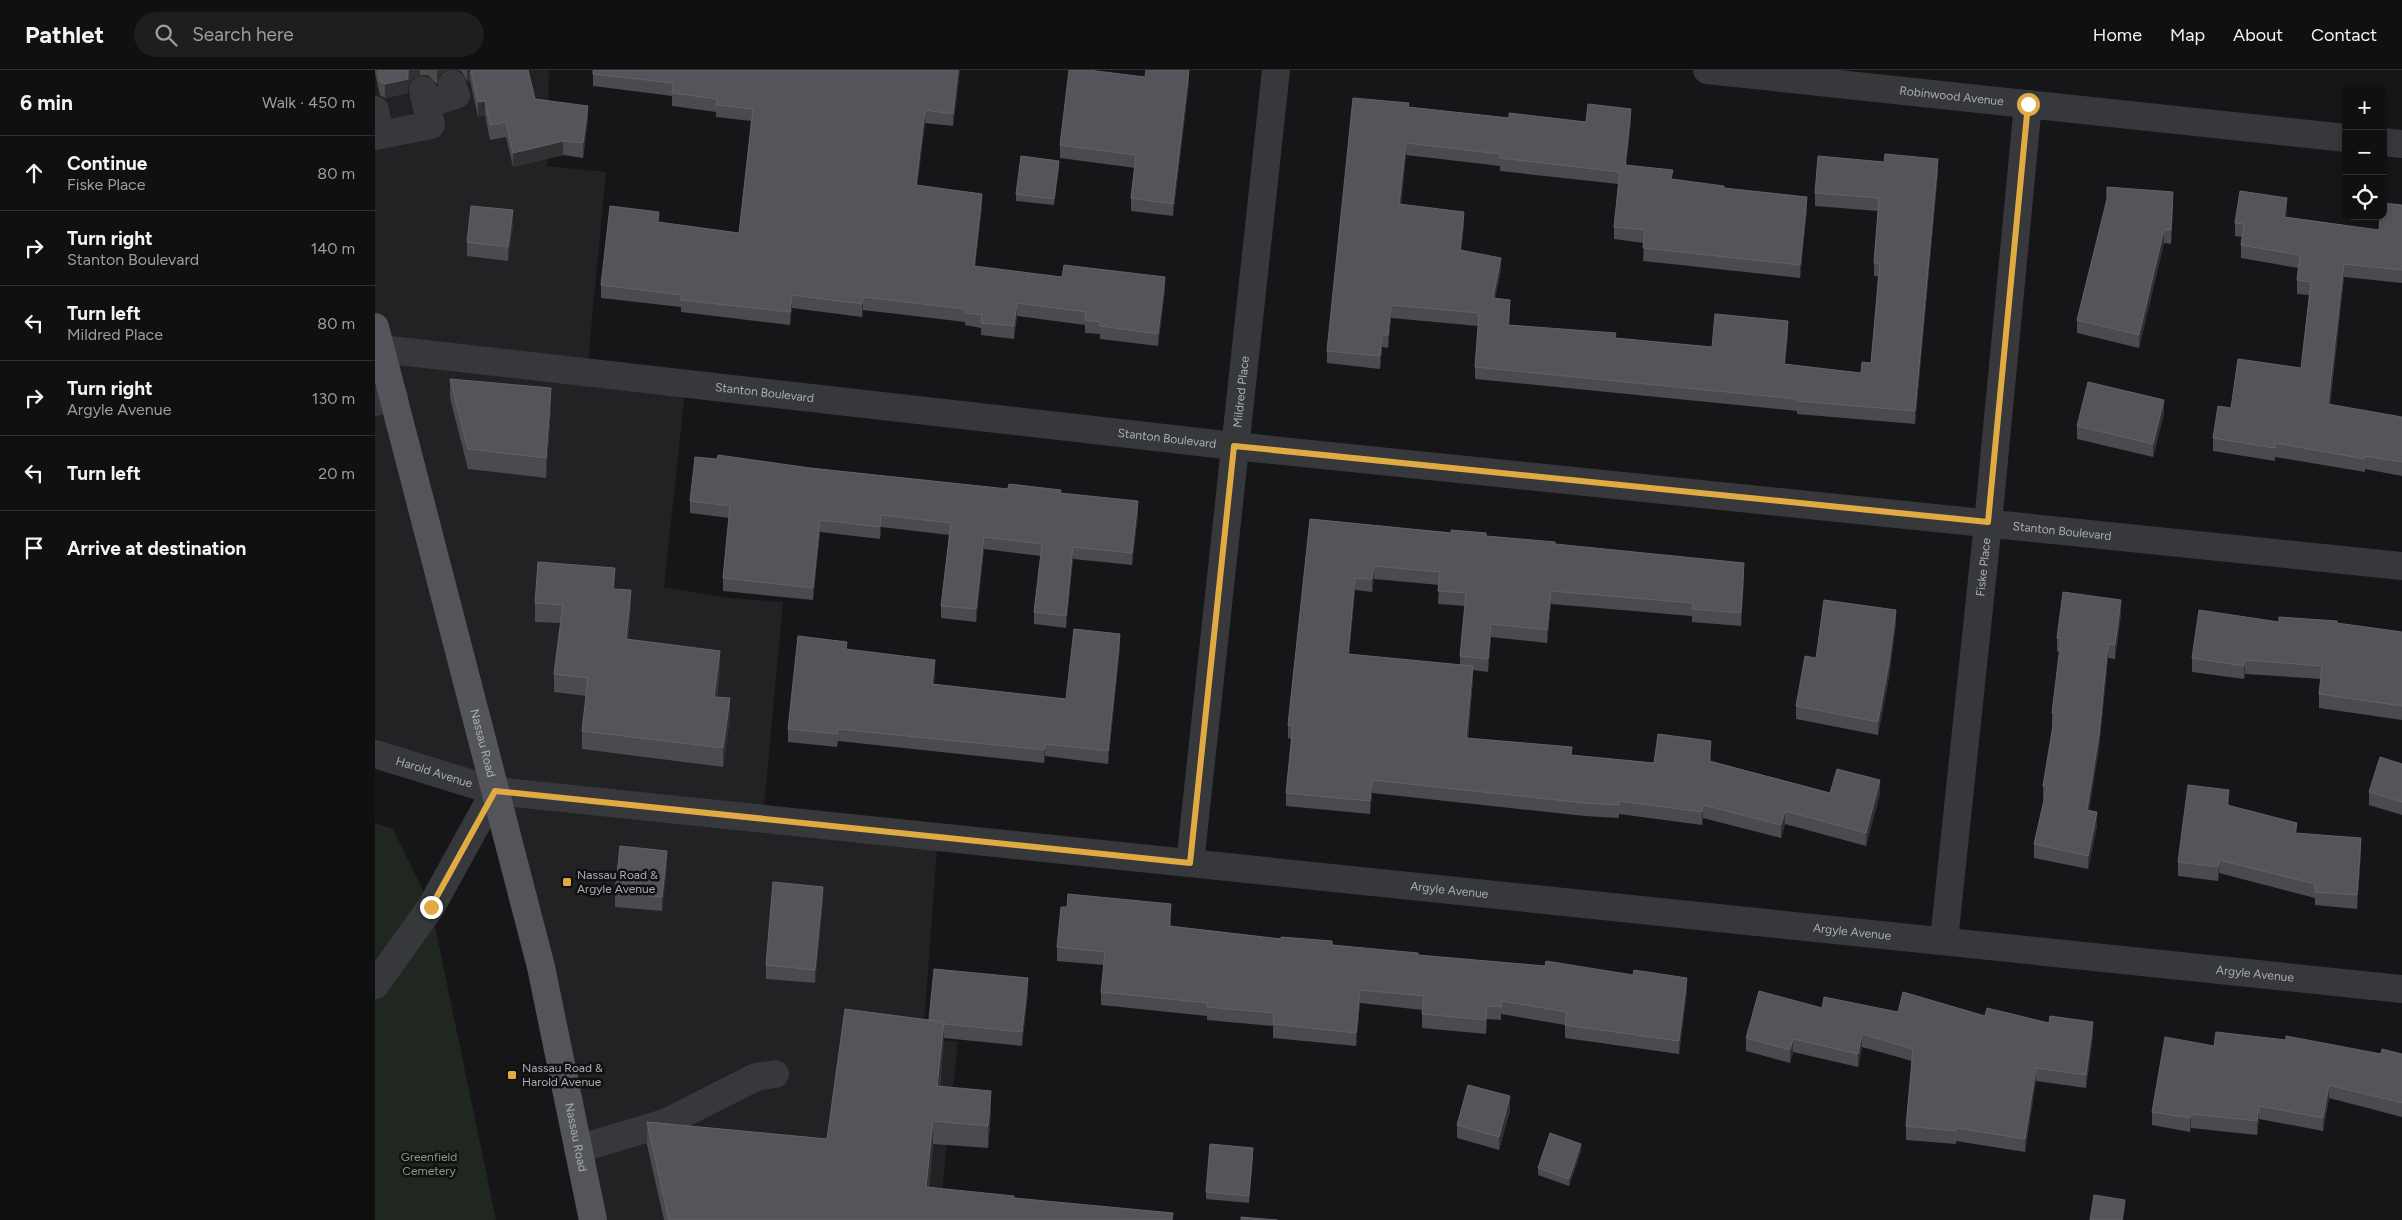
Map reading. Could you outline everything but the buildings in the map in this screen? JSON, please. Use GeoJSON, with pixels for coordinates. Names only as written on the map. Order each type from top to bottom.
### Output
{"type":"FeatureCollection","features":[{"type":"Feature","properties":{"kind":"main road","name":"Nassau Road"},"geometry":{"type":"LineString","coordinates":[[378,338],[384,400],[495,791],[541,967],[593,1220]]}},
{"type":"Feature","properties":{"kind":"street","name":"Mildred Place"},"geometry":{"type":"LineString","coordinates":[[1190,863],[1276,70]]}},
{"type":"Feature","properties":{"kind":"street","name":"Robinwood Avenue"},"geometry":{"type":"LineString","coordinates":[[1707,70],[2342,138]]}},
{"type":"Feature","properties":{"kind":"street"},"geometry":{"type":"LineString","coordinates":[[377,127],[431,125],[425,97],[456,95],[453,84]]}},
{"type":"Feature","properties":{"kind":"street","name":"Fiske Place"},"geometry":{"type":"LineString","coordinates":[[1944,940],[1988,522],[2028,104]]}},
{"type":"Feature","properties":{"kind":"street"},"geometry":{"type":"LineString","coordinates":[[2387,142],[2402,144]]}},
{"type":"Feature","properties":{"kind":"street","name":"Stanton Boulevard"},"geometry":{"type":"LineString","coordinates":[[378,338],[1234,446],[2402,566]]}},
{"type":"Feature","properties":{"kind":"street","name":"Harold Avenue"},"geometry":{"type":"LineString","coordinates":[[375,754],[495,791]]}},
{"type":"Feature","properties":{"kind":"street"},"geometry":{"type":"LineString","coordinates":[[375,985],[431,907],[495,791]]}},
{"type":"Feature","properties":{"kind":"street","name":"Argyle Avenue"},"geometry":{"type":"LineString","coordinates":[[495,791],[2402,989]]}},
{"type":"Feature","properties":{"kind":"street"},"geometry":{"type":"LineString","coordinates":[[578,1148],[665,1123],[756,1077],[775,1074]]}},
{"type":"Feature","properties":{"kind":"shaded area"},"geometry":{"type":"Polygon","coordinates":[[[375,70],[549,70],[547,166],[606,172],[587,372],[686,383],[664,587],[728,598],[783,602],[763,818],[938,836],[923,1038],[958,1042],[939,1220],[593,1220],[495,791],[375,753],[375,70]]]}},
{"type":"Feature","properties":{"kind":"green space","name":"Greenfield Cemetery"},"geometry":{"type":"Polygon","coordinates":[[[375,823],[393,829],[431,907],[496,1220],[375,1220],[375,823]]]}},
{"type":"Feature","properties":{"kind":"place","name":"Nassau Road & Argyle Avenue"},"geometry":{"type":"Point","coordinates":[567,882]}},
{"type":"Feature","properties":{"kind":"place","name":"Nassau Road & Harold Avenue"},"geometry":{"type":"Point","coordinates":[512,1075]}},
{"type":"Feature","properties":{"kind":"route"},"geometry":{"type":"LineString","coordinates":[[431,907],[495,791],[1190,863],[1234,446],[1988,522],[2028,104]]}}]}
